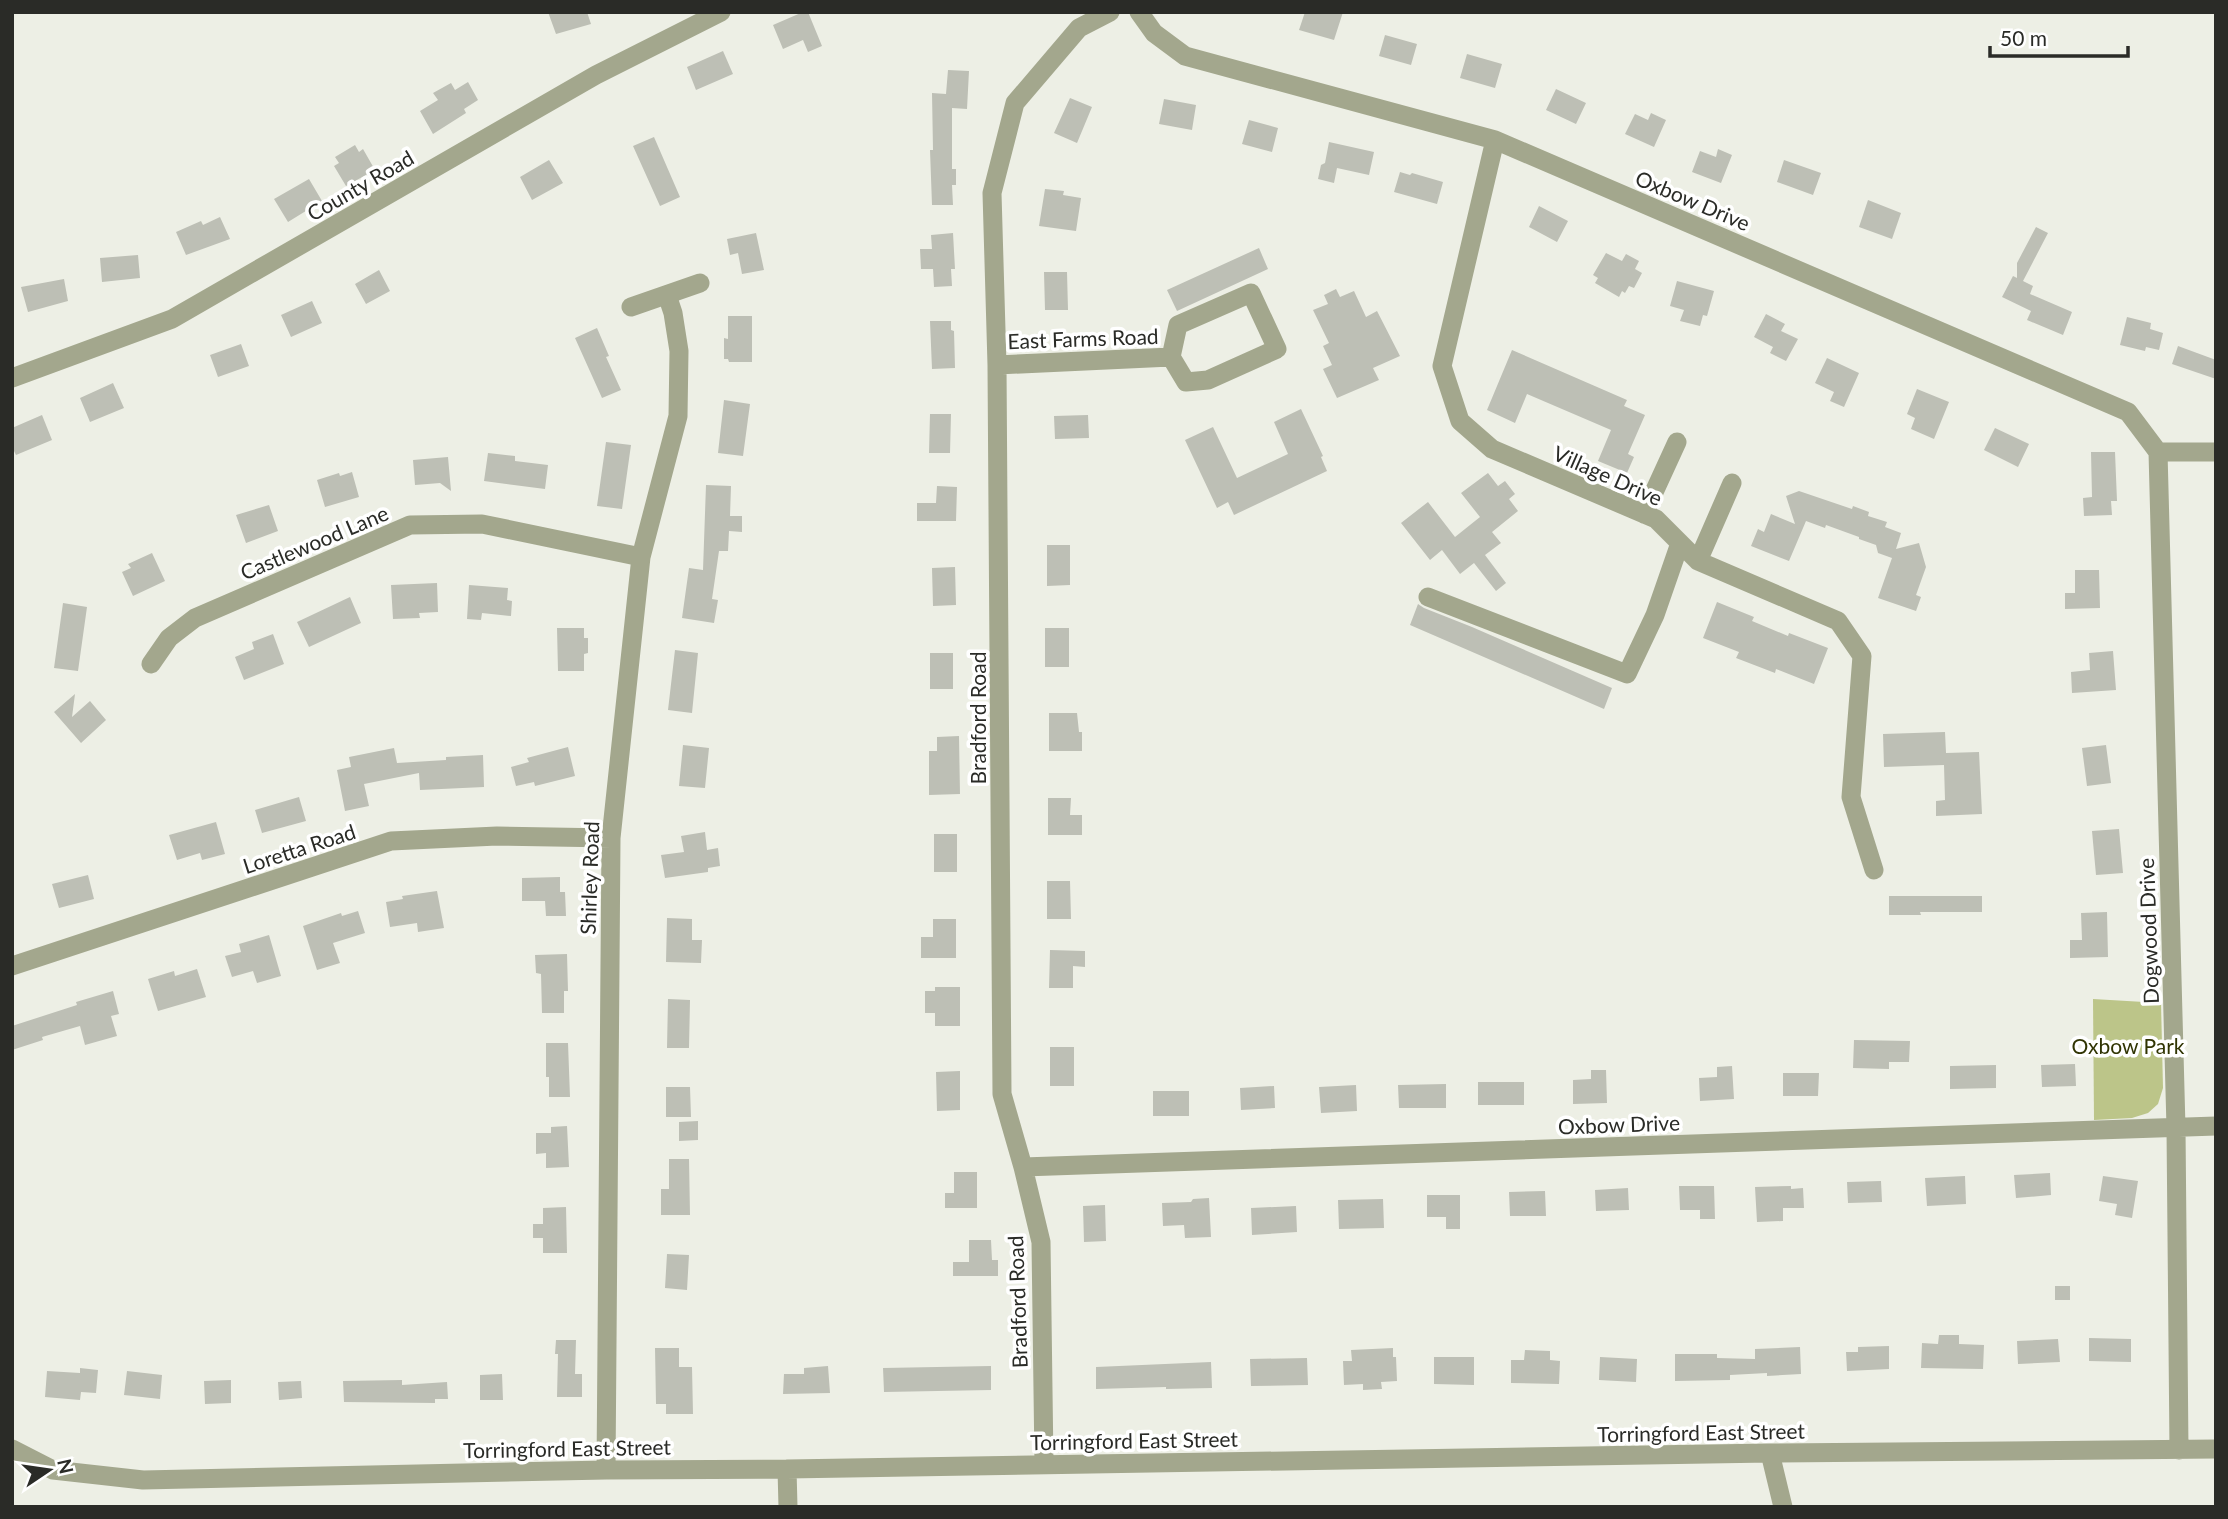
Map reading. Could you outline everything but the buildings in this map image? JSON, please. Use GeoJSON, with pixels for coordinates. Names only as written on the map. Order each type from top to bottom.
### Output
{"type":"FeatureCollection","features":[{"type":"Feature","properties":{"kind":"street","name":"County Road"},"geometry":{"type":"LineString","coordinates":[[12,378],[172,319],[596,75],[721,12]]}},
{"type":"Feature","properties":{"kind":"street","name":"Bradford Road"},"geometry":{"type":"LineString","coordinates":[[1044,1464],[1041,1241],[1002,1094],[997,365],[992,192],[1015,103],[1079,27],[1110,12]]}},
{"type":"Feature","properties":{"kind":"street","name":"Oxbow Drive"},"geometry":{"type":"LineString","coordinates":[[1139,12],[1154,33],[1185,56],[1495,140],[2128,412],[2158,452]]}},
{"type":"Feature","properties":{"kind":"street","name":"Village Drive"},"geometry":{"type":"LineString","coordinates":[[1495,140],[1442,366],[1460,421],[1492,449],[1656,519],[1698,561],[1839,621],[1862,656],[1851,797],[1874,870]]}},
{"type":"Feature","properties":{"kind":"street"},"geometry":{"type":"LineString","coordinates":[[631,307],[699,283]]}},
{"type":"Feature","properties":{"kind":"street"},"geometry":{"type":"LineString","coordinates":[[1251,293],[1277,349],[1208,380],[1186,382],[1171,357],[1178,325],[1251,293]]}},
{"type":"Feature","properties":{"kind":"street","name":"Shirley Road"},"geometry":{"type":"LineString","coordinates":[[606,1470],[611,838],[641,557],[678,416],[679,351],[667,295]]}},
{"type":"Feature","properties":{"kind":"street","name":"East Farms Road"},"geometry":{"type":"LineString","coordinates":[[997,365],[1171,357]]}},
{"type":"Feature","properties":{"kind":"street"},"geometry":{"type":"LineString","coordinates":[[1644,514],[1677,442]]}},
{"type":"Feature","properties":{"kind":"street"},"geometry":{"type":"LineString","coordinates":[[2158,452],[2216,452]]}},
{"type":"Feature","properties":{"kind":"street","name":"Dogwood Drive"},"geometry":{"type":"LineString","coordinates":[[2158,452],[2176,1128],[2179,1450]]}},
{"type":"Feature","properties":{"kind":"street"},"geometry":{"type":"LineString","coordinates":[[1698,561],[1732,483]]}},
{"type":"Feature","properties":{"kind":"street","name":"Castlewood Lane"},"geometry":{"type":"LineString","coordinates":[[151,664],[169,638],[195,618],[410,526],[482,524],[641,557]]}},
{"type":"Feature","properties":{"kind":"street"},"geometry":{"type":"LineString","coordinates":[[1429,597],[1627,674],[1655,615],[1680,543]]}},
{"type":"Feature","properties":{"kind":"street","name":"Loretta Road"},"geometry":{"type":"LineString","coordinates":[[12,966],[391,842],[497,836],[611,838]]}},
{"type":"Feature","properties":{"kind":"street","name":"Oxbow Drive"},"geometry":{"type":"LineString","coordinates":[[1023,1167],[2216,1126]]}},
{"type":"Feature","properties":{"kind":"street","name":"Torringford East Street"},"geometry":{"type":"LineString","coordinates":[[12,1449],[53,1470],[143,1479],[1770,1453],[2216,1449]]}},
{"type":"Feature","properties":{"kind":"street"},"geometry":{"type":"LineString","coordinates":[[1770,1453],[1783,1507]]}},
{"type":"Feature","properties":{"kind":"street"},"geometry":{"type":"LineString","coordinates":[[787,1469],[788,1507]]}},
{"type":"Feature","properties":{"kind":"green space","name":"Oxbow Park"},"geometry":{"type":"Polygon","coordinates":[[[2093,999],[2161,1003],[2163,1088],[2158,1104],[2148,1113],[2132,1118],[2094,1120],[2093,999]]]}}]}
